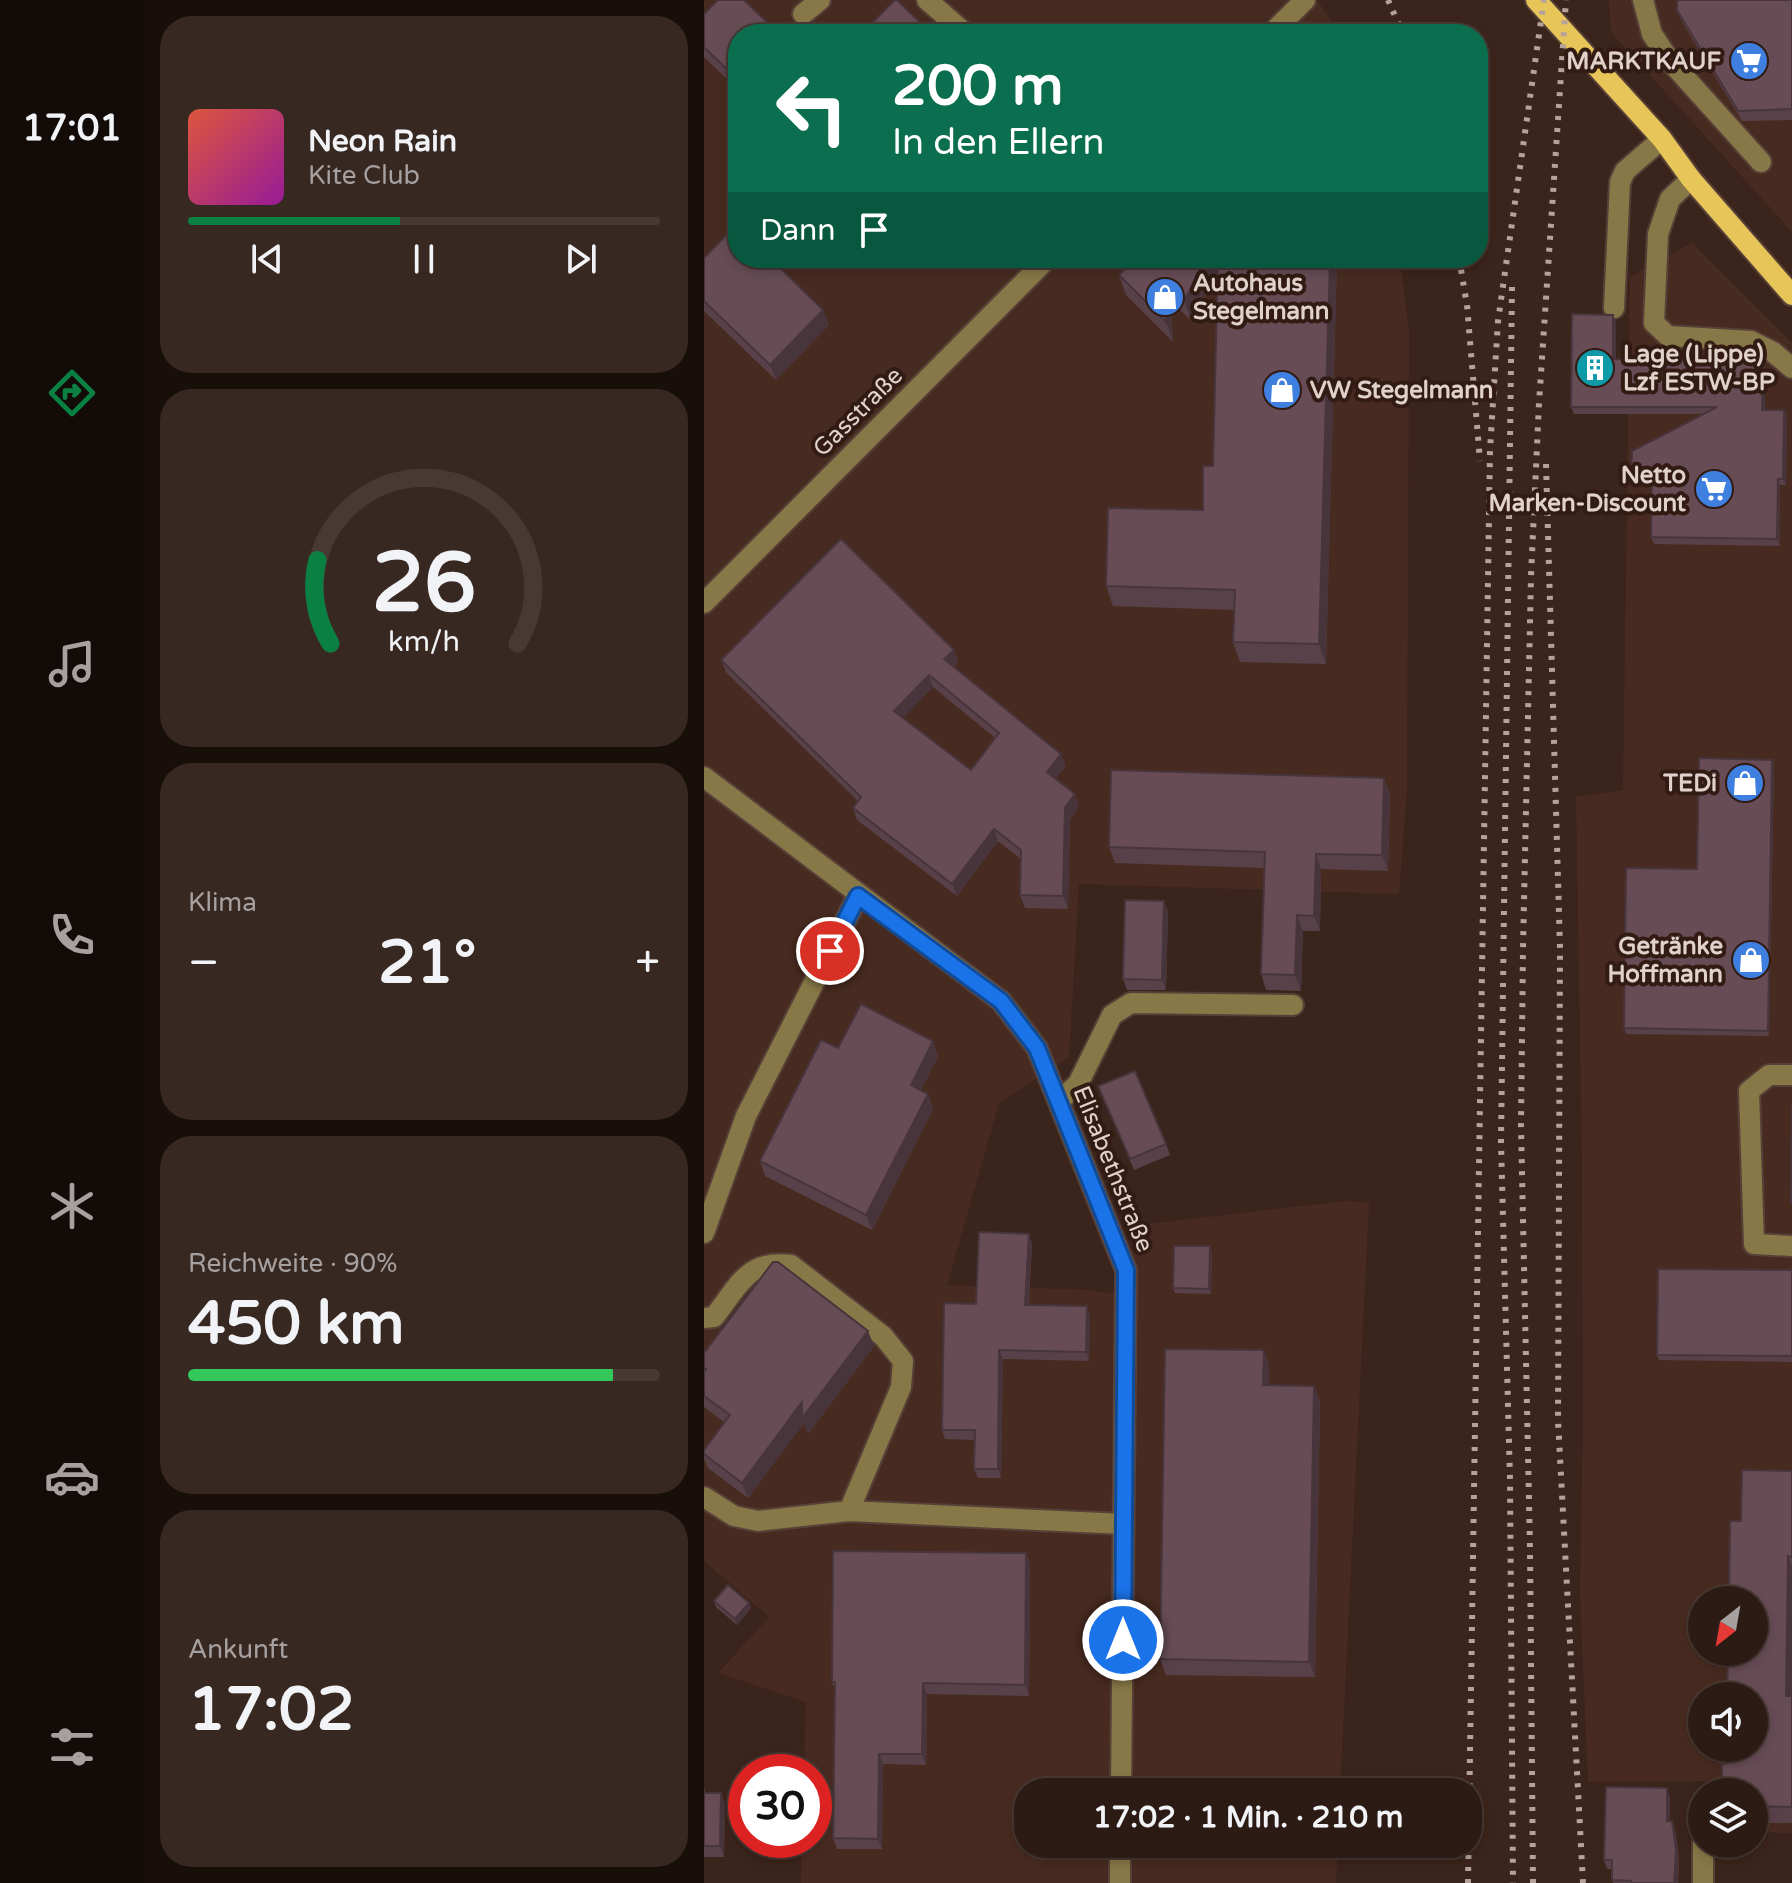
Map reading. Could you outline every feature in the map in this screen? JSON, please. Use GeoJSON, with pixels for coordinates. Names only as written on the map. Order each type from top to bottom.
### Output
{"type":"FeatureCollection","features":[{"type":"Feature","properties":{"kind":"main road"},"geometry":{"type":"LineString","coordinates":[[1536,0],[1662,139],[1691,179],[1790,290]]}},
{"type":"Feature","properties":{"kind":"street"},"geometry":{"type":"LineString","coordinates":[[803,14],[820,0]]}},
{"type":"Feature","properties":{"kind":"street"},"geometry":{"type":"LineString","coordinates":[[927,0],[955,24]]}},
{"type":"Feature","properties":{"kind":"street"},"geometry":{"type":"LineString","coordinates":[[1281,24],[1305,0]]}},
{"type":"Feature","properties":{"kind":"street"},"geometry":{"type":"LineString","coordinates":[[1643,0],[1652,34],[1670,61],[1761,162]]}},
{"type":"Feature","properties":{"kind":"street"},"geometry":{"type":"LineString","coordinates":[[1614,308],[1620,182],[1625,171],[1662,139]]}},
{"type":"Feature","properties":{"kind":"street"},"geometry":{"type":"LineString","coordinates":[[1691,179],[1670,199],[1658,234],[1654,323],[1668,336],[1751,341],[1773,352],[1792,368]]}},
{"type":"Feature","properties":{"kind":"street","name":"Gasstraße"},"geometry":{"type":"LineString","coordinates":[[704,603],[1038,268]]}},
{"type":"Feature","properties":{"kind":"street","name":"Elisabethstraße"},"geometry":{"type":"LineString","coordinates":[[704,777],[1001,1001],[1037,1048],[1126,1270],[1121,1778]]}},
{"type":"Feature","properties":{"kind":"street"},"geometry":{"type":"LineString","coordinates":[[704,1233],[746,1116],[858,896]]}},
{"type":"Feature","properties":{"kind":"street"},"geometry":{"type":"LineString","coordinates":[[1059,1101],[1078,1084],[1112,1015],[1131,1003],[1293,1005]]}},
{"type":"Feature","properties":{"kind":"street"},"geometry":{"type":"LineString","coordinates":[[1792,1075],[1769,1075],[1749,1091],[1754,1244],[1792,1246]]}},
{"type":"Feature","properties":{"kind":"street"},"geometry":{"type":"LineString","coordinates":[[704,1318],[714,1317],[752,1269],[775,1263],[791,1265],[883,1336],[903,1361],[901,1387],[849,1511]]}},
{"type":"Feature","properties":{"kind":"street"},"geometry":{"type":"LineString","coordinates":[[704,1497],[734,1516],[758,1521],[849,1511],[1124,1524]]}},
{"type":"Feature","properties":{"kind":"street"},"geometry":{"type":"LineString","coordinates":[[1120,1858],[1120,1883]]}},
{"type":"Feature","properties":{"kind":"street"},"geometry":{"type":"LineString","coordinates":[[1703,1858],[1703,1883]]}},
{"type":"Feature","properties":{"kind":"shaded area"},"geometry":{"type":"Polygon","coordinates":[[[704,0],[1317,0],[1333,24],[728,24],[728,268],[1401,268],[1409,333],[1407,788],[1399,894],[1079,884],[1069,1057],[999,1103],[947,1285],[1090,1290],[1137,1297],[1129,1226],[1347,1201],[1369,1203],[1341,1778],[1014,1778],[1014,1858],[1337,1858],[1336,1883],[801,1883],[802,1858],[832,1858],[832,1754],[805,1754],[806,1702],[718,1673],[769,1617],[704,1561],[704,0]]]}},
{"type":"Feature","properties":{"kind":"shaded area"},"geometry":{"type":"Polygon","coordinates":[[[1609,0],[1792,0],[1792,232],[1611,32],[1609,0]]]}},
{"type":"Feature","properties":{"kind":"shaded area"},"geometry":{"type":"Polygon","coordinates":[[[1692,243],[1792,343],[1792,1833],[1768,1832],[1768,1778],[1588,1782],[1580,1593],[1582,1161],[1576,797],[1623,790],[1630,277],[1692,243]]]}},
{"type":"Feature","properties":{"kind":"building"},"geometry":{"type":"Polygon","coordinates":[[[718,0],[744,0],[769,24],[728,24],[728,70],[704,47],[704,14],[718,0]]]}},
{"type":"Feature","properties":{"kind":"building"},"geometry":{"type":"Polygon","coordinates":[[[897,0],[922,24],[871,24],[897,0]]]}},
{"type":"Feature","properties":{"kind":"building","name":"MARKTKAUF"},"geometry":{"type":"Polygon","coordinates":[[[1677,0],[1792,0],[1792,109],[1738,111],[1677,10],[1677,0]]]}},
{"type":"Feature","properties":{"kind":"building"},"geometry":{"type":"Polygon","coordinates":[[[728,233],[728,268],[780,268],[823,310],[770,365],[704,301],[704,258],[728,233]]]}},
{"type":"Feature","properties":{"kind":"building"},"geometry":{"type":"Polygon","coordinates":[[[1126,268],[1203,268],[1184,300],[1164,282],[1166,322],[1119,275],[1126,268]]]}},
{"type":"Feature","properties":{"kind":"building"},"geometry":{"type":"Polygon","coordinates":[[[1218,268],[1330,268],[1319,644],[1233,642],[1235,590],[1106,586],[1108,508],[1203,510],[1203,466],[1213,466],[1218,268]]]}},
{"type":"Feature","properties":{"kind":"building"},"geometry":{"type":"Polygon","coordinates":[[[1572,314],[1613,315],[1613,359],[1763,361],[1762,410],[1784,410],[1783,479],[1778,479],[1777,539],[1651,537],[1652,478],[1631,478],[1632,451],[1717,407],[1571,407],[1572,314]]]}},
{"type":"Feature","properties":{"kind":"building"},"geometry":{"type":"Polygon","coordinates":[[[841,539],[954,650],[944,659],[1061,754],[1047,772],[1075,794],[1065,807],[1063,896],[1020,895],[1021,850],[994,829],[952,884],[853,808],[861,797],[721,660],[841,539]],[[929,675],[894,711],[971,770],[999,733],[929,675]]]}},
{"type":"Feature","properties":{"kind":"building"},"geometry":{"type":"Polygon","coordinates":[[[1699,758],[1772,760],[1768,1031],[1624,1028],[1626,868],[1697,869],[1699,758]]]}},
{"type":"Feature","properties":{"kind":"building"},"geometry":{"type":"Polygon","coordinates":[[[1111,770],[1384,778],[1382,855],[1316,854],[1314,916],[1297,915],[1295,975],[1261,974],[1265,852],[1109,847],[1111,770]]]}},
{"type":"Feature","properties":{"kind":"building"},"geometry":{"type":"Polygon","coordinates":[[[1125,900],[1164,901],[1162,980],[1123,979],[1125,900]]]}},
{"type":"Feature","properties":{"kind":"building"},"geometry":{"type":"Polygon","coordinates":[[[861,1004],[933,1041],[911,1085],[928,1094],[866,1215],[760,1161],[821,1040],[838,1048],[861,1004]]]}},
{"type":"Feature","properties":{"kind":"building"},"geometry":{"type":"Polygon","coordinates":[[[1135,1071],[1166,1144],[1130,1159],[1098,1086],[1135,1071]]]}},
{"type":"Feature","properties":{"kind":"building"},"geometry":{"type":"Polygon","coordinates":[[[1792,1106],[1792,1204],[1791,1204],[1792,1106]]]}},
{"type":"Feature","properties":{"kind":"building"},"geometry":{"type":"Polygon","coordinates":[[[979,1232],[1029,1234],[1025,1305],[1087,1306],[1086,1352],[999,1350],[998,1469],[974,1469],[975,1430],[942,1430],[944,1303],[976,1304],[979,1232]]]}},
{"type":"Feature","properties":{"kind":"building"},"geometry":{"type":"Polygon","coordinates":[[[1174,1246],[1210,1246],[1209,1289],[1173,1288],[1174,1246]]]}},
{"type":"Feature","properties":{"kind":"building"},"geometry":{"type":"Polygon","coordinates":[[[773,1262],[778,1262],[868,1331],[802,1418],[802,1402],[742,1483],[704,1454],[730,1415],[704,1396],[704,1353],[773,1262]]]}},
{"type":"Feature","properties":{"kind":"building"},"geometry":{"type":"Polygon","coordinates":[[[1658,1269],[1792,1270],[1792,1356],[1657,1355],[1658,1269]]]}},
{"type":"Feature","properties":{"kind":"building"},"geometry":{"type":"Polygon","coordinates":[[[1165,1349],[1264,1350],[1263,1385],[1314,1386],[1309,1662],[1160,1659],[1165,1349]]]}},
{"type":"Feature","properties":{"kind":"building"},"geometry":{"type":"Polygon","coordinates":[[[1742,1470],[1792,1471],[1786,1696],[1792,1696],[1792,1807],[1768,1806],[1768,1778],[1722,1778],[1722,1764],[1726,1762],[1768,1762],[1768,1682],[1727,1682],[1728,1666],[1768,1666],[1768,1586],[1729,1586],[1730,1521],[1741,1521],[1742,1470]]]}},
{"type":"Feature","properties":{"kind":"building"},"geometry":{"type":"Polygon","coordinates":[[[833,1551],[1026,1553],[1025,1685],[923,1683],[922,1754],[879,1754],[878,1839],[833,1838],[833,1551]]]}},
{"type":"Feature","properties":{"kind":"building"},"geometry":{"type":"Polygon","coordinates":[[[728,1585],[749,1603],[735,1619],[714,1601],[728,1585]]]}},
{"type":"Feature","properties":{"kind":"building"},"geometry":{"type":"Polygon","coordinates":[[[1606,1787],[1667,1788],[1667,1821],[1672,1821],[1676,1849],[1674,1883],[1612,1880],[1612,1860],[1604,1860],[1606,1787]]]}},
{"type":"Feature","properties":{"kind":"building"},"geometry":{"type":"Polygon","coordinates":[[[704,1793],[721,1793],[720,1846],[704,1846],[704,1793]]]}},
{"type":"Feature","properties":{"kind":"railway"},"geometry":{"type":"LineString","coordinates":[[1388,0],[1399,24]]}},
{"type":"Feature","properties":{"kind":"railway"},"geometry":{"type":"LineString","coordinates":[[1468,1883],[1490,450],[1498,321],[1544,0]]}},
{"type":"Feature","properties":{"kind":"railway"},"geometry":{"type":"LineString","coordinates":[[1533,1883],[1521,1126],[1523,949],[1531,576],[1539,403],[1566,0]]}},
{"type":"Feature","properties":{"kind":"railway"},"geometry":{"type":"LineString","coordinates":[[1461,268],[1467,305],[1480,461]]}},
{"type":"Feature","properties":{"kind":"railway"},"geometry":{"type":"LineString","coordinates":[[1512,287],[1501,1143],[1510,1480],[1513,1883]]}},
{"type":"Feature","properties":{"kind":"railway"},"geometry":{"type":"LineString","coordinates":[[1546,464],[1560,948],[1558,1420],[1583,1883]]}},
{"type":"Feature","properties":{"kind":"place","name":"MARKTKAUF"},"geometry":{"type":"Point","coordinates":[1749,61]}},
{"type":"Feature","properties":{"kind":"place","name":"Autohaus Stegelmann"},"geometry":{"type":"Point","coordinates":[1165,297]}},
{"type":"Feature","properties":{"kind":"place","name":"Lage (Lippe) Lzf ESTW-BP"},"geometry":{"type":"Point","coordinates":[1595,368]}},
{"type":"Feature","properties":{"kind":"place","name":"VW Stegelmann"},"geometry":{"type":"Point","coordinates":[1282,390]}},
{"type":"Feature","properties":{"kind":"place","name":"Netto Marken-Discount"},"geometry":{"type":"Point","coordinates":[1714,489]}},
{"type":"Feature","properties":{"kind":"place","name":"TEDi"},"geometry":{"type":"Point","coordinates":[1745,783]}},
{"type":"Feature","properties":{"kind":"place","name":"Getränke Hoffmann"},"geometry":{"type":"Point","coordinates":[1751,960]}},
{"type":"Feature","properties":{"kind":"route"},"geometry":{"type":"LineString","coordinates":[[830,951],[858,896],[1001,1001],[1037,1048],[1126,1270],[1123,1640]]}}]}
